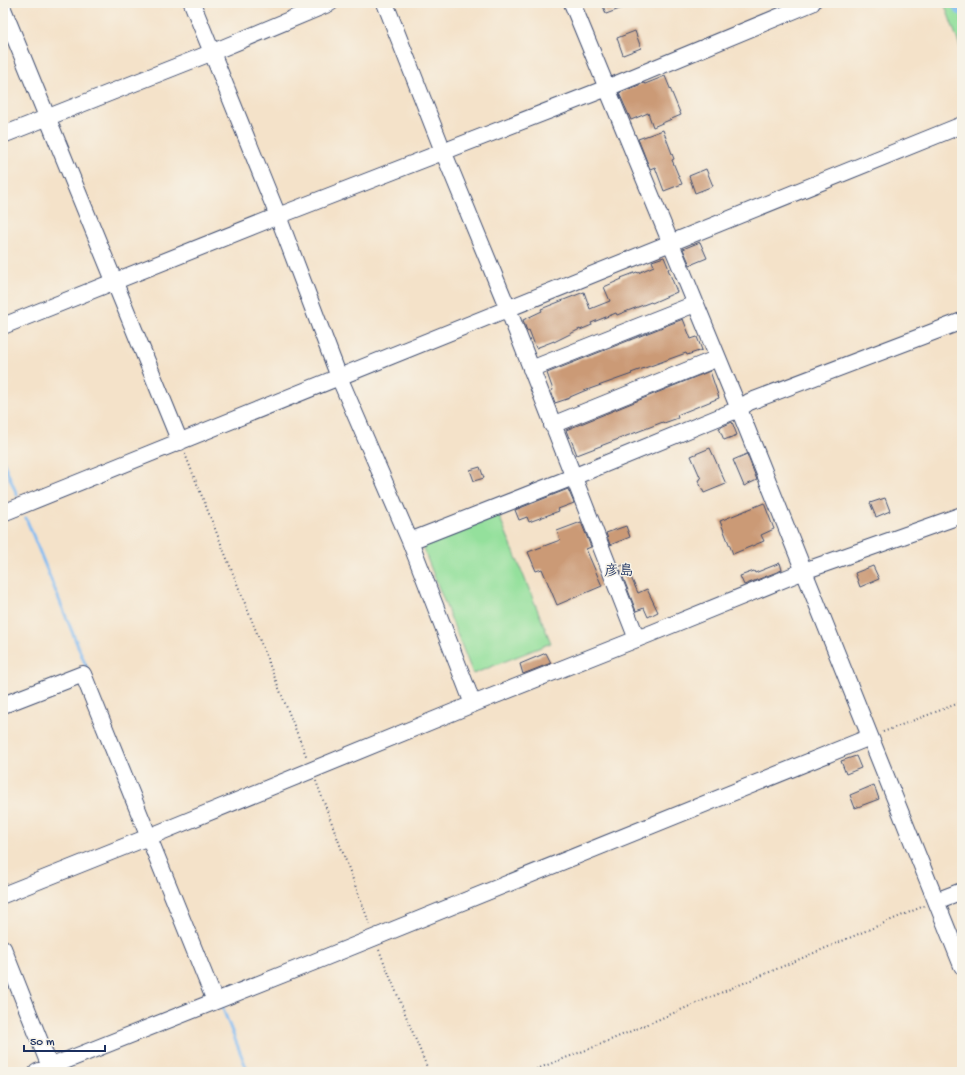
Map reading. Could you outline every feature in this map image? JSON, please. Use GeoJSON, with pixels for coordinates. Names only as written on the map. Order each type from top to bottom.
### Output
{"type":"FeatureCollection","features":[{"type":"Feature","properties":{"kind":"street"},"geometry":{"type":"LineString","coordinates":[[192,3],[278,216],[339,377],[410,541],[473,704]]}},
{"type":"Feature","properties":{"kind":"street"},"geometry":{"type":"LineString","coordinates":[[3,135],[213,52],[330,3]]}},
{"type":"Feature","properties":{"kind":"street"},"geometry":{"type":"LineString","coordinates":[[385,3],[443,151],[508,309],[552,425],[637,639]]}},
{"type":"Feature","properties":{"kind":"street"},"geometry":{"type":"LineString","coordinates":[[572,3],[739,409],[962,966]]}},
{"type":"Feature","properties":{"kind":"street"},"geometry":{"type":"LineString","coordinates":[[3,326],[278,216],[607,88],[812,3]]}},
{"type":"Feature","properties":{"kind":"street"},"geometry":{"type":"LineString","coordinates":[[3,9],[180,442]]}},
{"type":"Feature","properties":{"kind":"street"},"geometry":{"type":"LineString","coordinates":[[3,513],[962,125]]}},
{"type":"Feature","properties":{"kind":"street"},"geometry":{"type":"LineString","coordinates":[[531,369],[695,304]]}},
{"type":"Feature","properties":{"kind":"street"},"geometry":{"type":"LineString","coordinates":[[410,541],[573,477],[739,409],[749,402],[962,320]]}},
{"type":"Feature","properties":{"kind":"street"},"geometry":{"type":"LineString","coordinates":[[552,425],[718,358]]}},
{"type":"Feature","properties":{"kind":"street"},"geometry":{"type":"LineString","coordinates":[[3,895],[804,571],[962,516]]}},
{"type":"Feature","properties":{"kind":"street"},"geometry":{"type":"LineString","coordinates":[[3,705],[83,674],[152,836],[218,1000]]}},
{"type":"Feature","properties":{"kind":"street"},"geometry":{"type":"LineString","coordinates":[[3,948],[47,1070],[870,737]]}},
{"type":"Feature","properties":{"kind":"street"},"geometry":{"type":"LineString","coordinates":[[936,901],[962,891]]}},
{"type":"Feature","properties":{"kind":"path"},"geometry":{"type":"LineString","coordinates":[[180,442],[312,770],[374,937],[429,1072]]}},
{"type":"Feature","properties":{"kind":"path"},"geometry":{"type":"LineString","coordinates":[[870,737],[962,702]]}},
{"type":"Feature","properties":{"kind":"path"},"geometry":{"type":"LineString","coordinates":[[529,1072],[594,1047],[936,901]]}},
{"type":"Feature","properties":{"kind":"green space"},"geometry":{"type":"Polygon","coordinates":[[[944,3],[962,3],[962,52],[944,3]]]}},
{"type":"Feature","properties":{"kind":"green space"},"geometry":{"type":"Polygon","coordinates":[[[498,513],[551,643],[473,674],[421,543],[498,513]]]}},
{"type":"Feature","properties":{"kind":"building"},"geometry":{"type":"Polygon","coordinates":[[[602,3],[633,3],[633,4],[606,14],[602,3]]]}},
{"type":"Feature","properties":{"kind":"building"},"geometry":{"type":"Polygon","coordinates":[[[635,31],[641,48],[623,55],[617,38],[635,31]]]}},
{"type":"Feature","properties":{"kind":"building"},"geometry":{"type":"Polygon","coordinates":[[[665,76],[681,115],[653,127],[648,113],[631,120],[619,93],[665,76]]]}},
{"type":"Feature","properties":{"kind":"building"},"geometry":{"type":"Polygon","coordinates":[[[663,130],[674,159],[672,160],[682,184],[664,191],[655,167],[650,169],[638,139],[663,130]]]}},
{"type":"Feature","properties":{"kind":"building"},"geometry":{"type":"Polygon","coordinates":[[[706,169],[713,186],[695,193],[689,176],[706,169]]]}},
{"type":"Feature","properties":{"kind":"building"},"geometry":{"type":"Polygon","coordinates":[[[700,242],[707,258],[690,265],[683,249],[700,242]]]}},
{"type":"Feature","properties":{"kind":"building"},"geometry":{"type":"Polygon","coordinates":[[[664,257],[677,292],[652,303],[651,302],[617,315],[616,313],[591,323],[592,325],[580,329],[554,342],[536,348],[529,330],[527,331],[523,320],[542,311],[541,309],[584,292],[590,309],[610,301],[604,287],[622,279],[621,278],[654,266],[652,261],[664,257]]]}},
{"type":"Feature","properties":{"kind":"building"},"geometry":{"type":"Polygon","coordinates":[[[683,319],[691,339],[697,337],[702,350],[687,355],[686,353],[555,403],[551,391],[553,390],[547,373],[683,319]]]}},
{"type":"Feature","properties":{"kind":"building"},"geometry":{"type":"Polygon","coordinates":[[[710,371],[719,398],[677,415],[678,418],[664,423],[663,422],[577,455],[566,430],[710,371]]]}},
{"type":"Feature","properties":{"kind":"building"},"geometry":{"type":"Polygon","coordinates":[[[732,422],[737,435],[724,440],[719,428],[732,422]]]}},
{"type":"Feature","properties":{"kind":"building"},"geometry":{"type":"Polygon","coordinates":[[[710,448],[726,484],[704,493],[698,480],[701,479],[691,456],[710,448]]]}},
{"type":"Feature","properties":{"kind":"building"},"geometry":{"type":"Polygon","coordinates":[[[747,454],[757,480],[744,486],[733,460],[747,454]]]}},
{"type":"Feature","properties":{"kind":"building"},"geometry":{"type":"Polygon","coordinates":[[[480,467],[484,478],[474,481],[470,470],[480,467]]]}},
{"type":"Feature","properties":{"kind":"building"},"geometry":{"type":"Polygon","coordinates":[[[568,489],[574,503],[558,509],[559,511],[529,522],[527,517],[519,520],[515,510],[568,489]]]}},
{"type":"Feature","properties":{"kind":"building"},"geometry":{"type":"Polygon","coordinates":[[[885,498],[890,511],[876,517],[870,503],[885,498]]]}},
{"type":"Feature","properties":{"kind":"building"},"geometry":{"type":"Polygon","coordinates":[[[764,503],[774,529],[761,535],[764,541],[733,554],[720,521],[764,503]]]}},
{"type":"Feature","properties":{"kind":"building"},"geometry":{"type":"Polygon","coordinates":[[[581,522],[591,547],[586,549],[602,586],[557,605],[542,569],[536,571],[528,552],[560,540],[557,531],[581,522]]]}},
{"type":"Feature","properties":{"kind":"building"},"geometry":{"type":"Polygon","coordinates":[[[626,526],[630,537],[610,545],[606,533],[626,526]]]}},
{"type":"Feature","properties":{"kind":"building"},"geometry":{"type":"Polygon","coordinates":[[[780,563],[782,570],[744,585],[740,576],[754,571],[755,573],[780,563]]]}},
{"type":"Feature","properties":{"kind":"building"},"geometry":{"type":"Polygon","coordinates":[[[625,564],[638,593],[647,589],[658,612],[648,617],[644,608],[636,611],[619,567],[625,564]]]}},
{"type":"Feature","properties":{"kind":"building"},"geometry":{"type":"Polygon","coordinates":[[[873,566],[879,579],[860,587],[855,573],[873,566]]]}},
{"type":"Feature","properties":{"kind":"building"},"geometry":{"type":"Polygon","coordinates":[[[546,653],[551,663],[523,674],[520,664],[546,653]]]}},
{"type":"Feature","properties":{"kind":"building"},"geometry":{"type":"Polygon","coordinates":[[[856,756],[861,768],[846,774],[841,761],[856,756]]]}},
{"type":"Feature","properties":{"kind":"building"},"geometry":{"type":"Polygon","coordinates":[[[874,785],[879,799],[855,808],[850,795],[874,785]]]}},
{"type":"Feature","properties":{"kind":"waterway"},"geometry":{"type":"LineString","coordinates":[[3,461],[17,495]]}},
{"type":"Feature","properties":{"kind":"waterway"},"geometry":{"type":"LineString","coordinates":[[26,518],[88,671]]}},
{"type":"Feature","properties":{"kind":"waterway"},"geometry":{"type":"LineString","coordinates":[[221,1004],[248,1072]]}},
{"type":"Feature","properties":{"kind":"district","name":"彦島"},"geometry":{"type":"Point","coordinates":[619,570]}}]}
